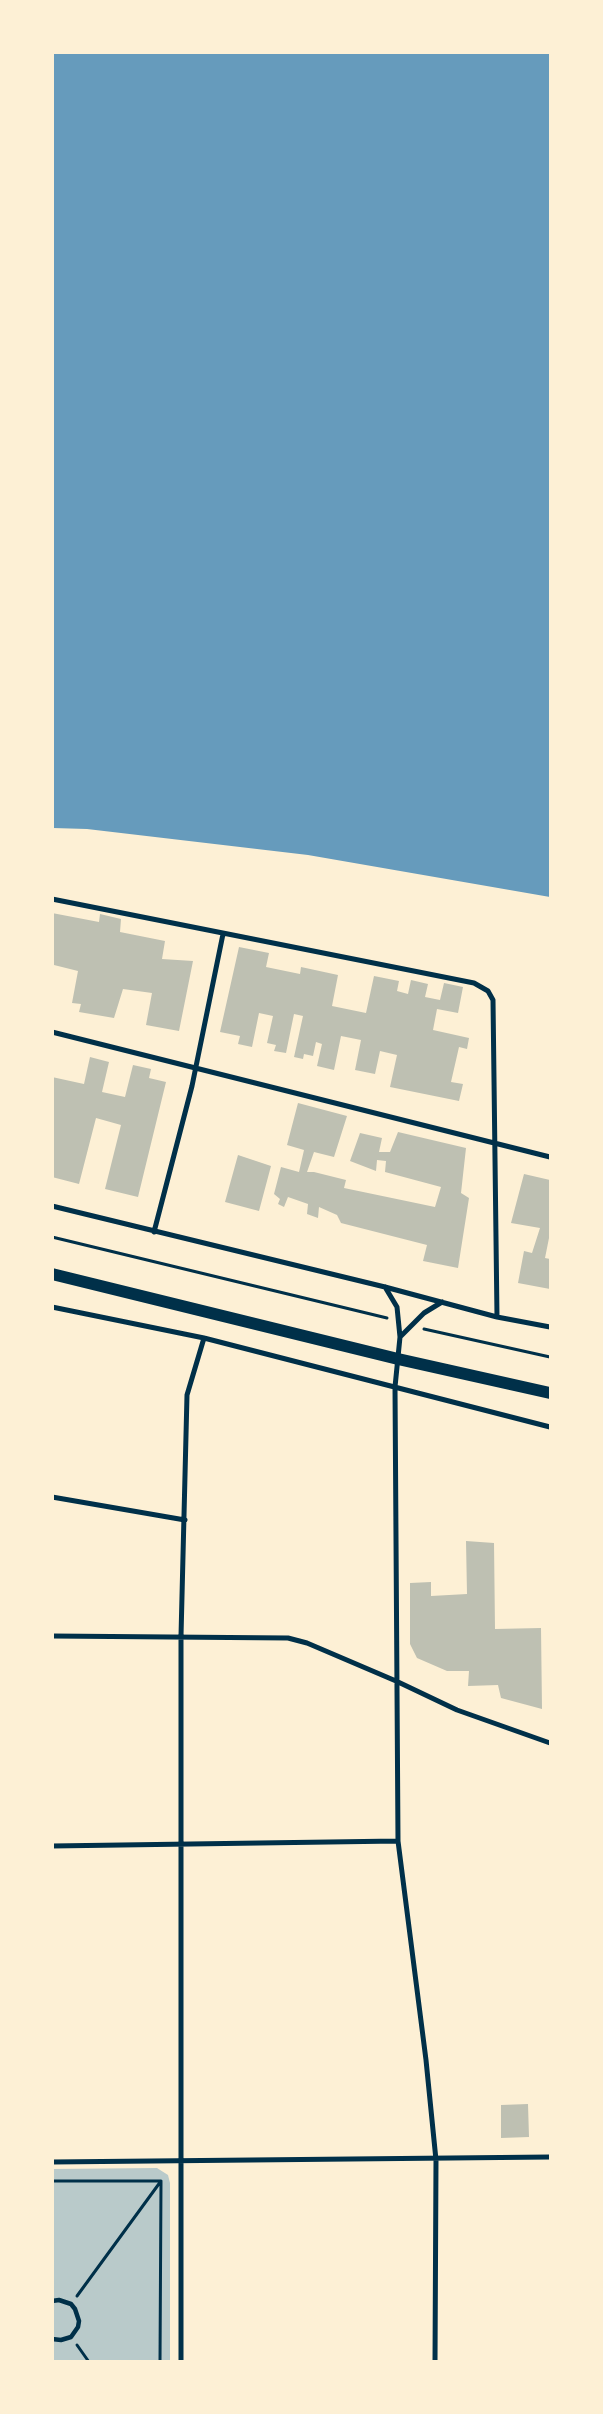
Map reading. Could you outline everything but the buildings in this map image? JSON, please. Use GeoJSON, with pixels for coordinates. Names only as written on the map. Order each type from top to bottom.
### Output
{"type":"FeatureCollection","features":[{"type":"Feature","properties":{"kind":"main road"},"geometry":{"type":"LineString","coordinates":[[52,1274],[398,1359],[550,1393]]}},
{"type":"Feature","properties":{"kind":"street"},"geometry":{"type":"LineString","coordinates":[[52,899],[474,983],[488,991],[493,1000],[496,1144],[496,1317]]}},
{"type":"Feature","properties":{"kind":"street"},"geometry":{"type":"LineString","coordinates":[[154,1232],[196,1068],[224,934]]}},
{"type":"Feature","properties":{"kind":"street"},"geometry":{"type":"LineString","coordinates":[[52,1032],[550,1157]]}},
{"type":"Feature","properties":{"kind":"street"},"geometry":{"type":"LineString","coordinates":[[52,1206],[385,1287],[496,1317],[550,1327]]}},
{"type":"Feature","properties":{"kind":"street"},"geometry":{"type":"LineString","coordinates":[[385,1287],[396,1307],[400,1337],[395,1388],[398,1841],[426,2060],[436,2160],[435,2362]]}},
{"type":"Feature","properties":{"kind":"street"},"geometry":{"type":"LineString","coordinates":[[400,1337],[410,1326],[442,1302]]}},
{"type":"Feature","properties":{"kind":"street"},"geometry":{"type":"LineString","coordinates":[[52,1307],[204,1338],[550,1427]]}},
{"type":"Feature","properties":{"kind":"street"},"geometry":{"type":"LineString","coordinates":[[181,2362],[181,1636],[187,1396],[204,1338]]}},
{"type":"Feature","properties":{"kind":"street"},"geometry":{"type":"LineString","coordinates":[[52,1497],[185,1520]]}},
{"type":"Feature","properties":{"kind":"street"},"geometry":{"type":"LineString","coordinates":[[52,1636],[288,1638],[307,1643],[396,1681],[457,1710],[550,1743]]}},
{"type":"Feature","properties":{"kind":"street"},"geometry":{"type":"LineString","coordinates":[[52,1846],[398,1841]]}},
{"type":"Feature","properties":{"kind":"street"},"geometry":{"type":"LineString","coordinates":[[52,2162],[436,2160],[550,2157]]}},
{"type":"Feature","properties":{"kind":"street"},"geometry":{"type":"LineString","coordinates":[[52,2301],[59,2300],[71,2304],[79,2320],[78,2327],[70,2337],[52,2340]]}},
{"type":"Feature","properties":{"kind":"path"},"geometry":{"type":"LineString","coordinates":[[52,1237],[399,1323]]}},
{"type":"Feature","properties":{"kind":"path"},"geometry":{"type":"LineString","coordinates":[[410,1326],[550,1357]]}},
{"type":"Feature","properties":{"kind":"path"},"geometry":{"type":"LineString","coordinates":[[52,2181],[161,2181]]}},
{"type":"Feature","properties":{"kind":"path"},"geometry":{"type":"LineString","coordinates":[[71,2304],[161,2181]]}},
{"type":"Feature","properties":{"kind":"path"},"geometry":{"type":"LineString","coordinates":[[160,2362],[161,2181]]}},
{"type":"Feature","properties":{"kind":"path"},"geometry":{"type":"LineString","coordinates":[[70,2337],[89,2362]]}},
{"type":"Feature","properties":{"kind":"shaded area"},"geometry":{"type":"Polygon","coordinates":[[[157,2168],[168,2175],[170,2183],[170,2361],[53,2361],[52,2169],[157,2168]]]}},
{"type":"Feature","properties":{"kind":"water"},"geometry":{"type":"Polygon","coordinates":[[[53,52],[550,53],[550,897],[308,855],[87,829],[53,828],[53,52]]]}}]}
